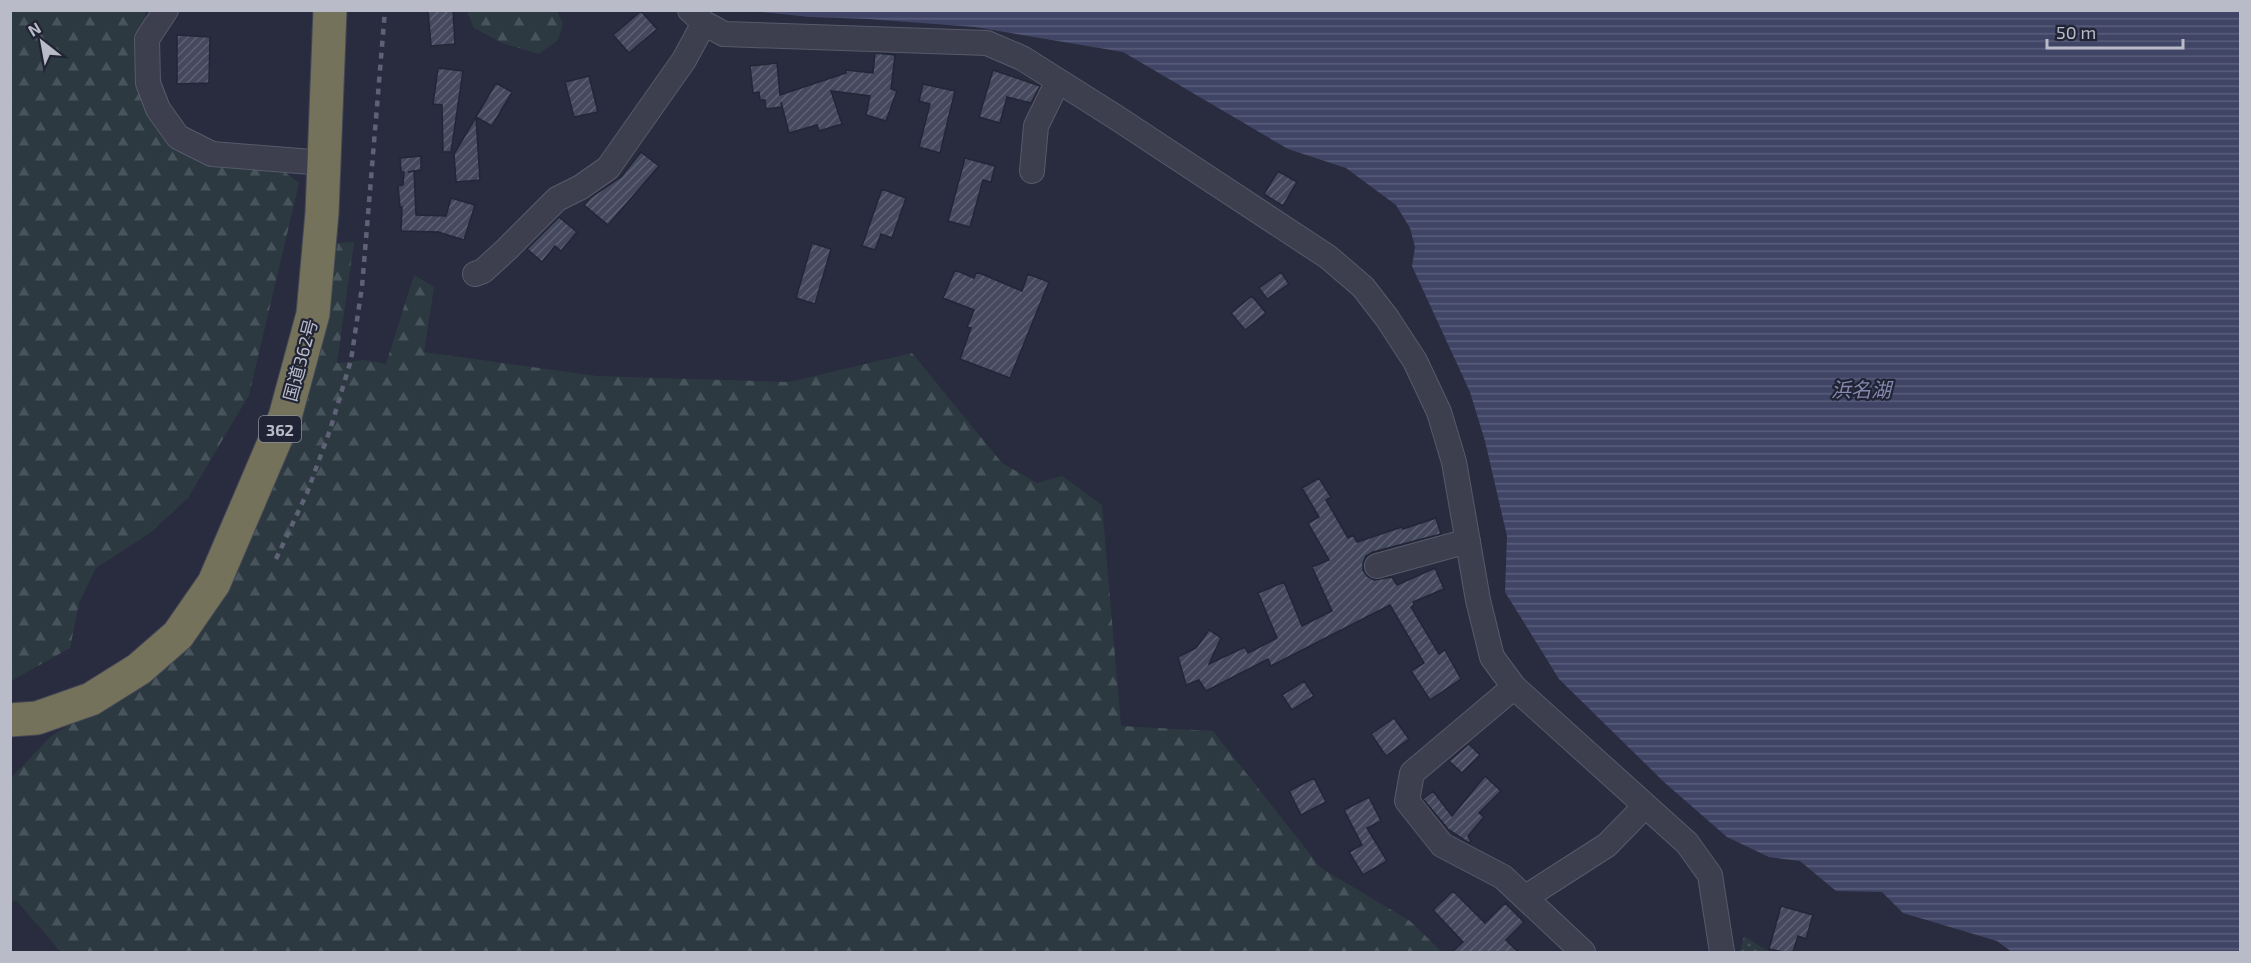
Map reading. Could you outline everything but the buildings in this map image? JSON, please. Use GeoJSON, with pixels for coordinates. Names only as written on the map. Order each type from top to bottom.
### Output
{"type":"FeatureCollection","features":[{"type":"Feature","properties":{"kind":"highway","name":"国道362号"},"geometry":{"type":"LineString","coordinates":[[10,720],[38,718],[91,699],[140,669],[178,635],[214,583],[285,417],[313,314],[324,163],[330,10]]}},
{"type":"Feature","properties":{"kind":"street"},"geometry":{"type":"LineString","coordinates":[[166,10],[147,39],[148,83],[158,109],[178,137],[212,154],[324,163]]}},
{"type":"Feature","properties":{"kind":"street"},"geometry":{"type":"LineString","coordinates":[[475,274],[483,271],[557,199],[581,187],[608,168],[684,60],[697,17],[724,34],[987,43],[1022,58],[1328,258],[1363,287],[1388,318],[1415,361],[1439,412],[1454,462],[1478,600],[1492,657],[1514,687],[1687,843],[1710,876],[1722,952]]}},
{"type":"Feature","properties":{"kind":"street"},"geometry":{"type":"LineString","coordinates":[[1032,171],[1036,126],[1058,81]]}},
{"type":"Feature","properties":{"kind":"street"},"geometry":{"type":"LineString","coordinates":[[1377,566],[1468,541]]}},
{"type":"Feature","properties":{"kind":"street"},"geometry":{"type":"LineString","coordinates":[[1514,687],[1412,773],[1407,801],[1442,845],[1503,877],[1582,952]]}},
{"type":"Feature","properties":{"kind":"street"},"geometry":{"type":"LineString","coordinates":[[1526,897],[1606,845],[1645,806]]}},
{"type":"Feature","properties":{"kind":"green space"},"geometry":{"type":"Polygon","coordinates":[[[466,10],[557,11],[563,24],[558,40],[539,54],[502,43],[474,28],[466,10]]]}},
{"type":"Feature","properties":{"kind":"green space"},"geometry":{"type":"Polygon","coordinates":[[[11,11],[145,11],[158,109],[212,154],[282,170],[299,183],[249,395],[188,498],[150,533],[96,568],[79,603],[70,648],[11,681],[11,11]]]}},
{"type":"Feature","properties":{"kind":"green space"},"geometry":{"type":"Polygon","coordinates":[[[354,242],[337,363],[365,360],[386,364],[414,275],[434,287],[424,352],[597,376],[789,382],[912,353],[1002,463],[1037,483],[1062,476],[1102,505],[1121,726],[1213,731],[1321,868],[1410,921],[1442,952],[61,952],[16,900],[11,903],[10,779],[51,736],[154,674],[303,407],[338,243],[354,242]]]}},
{"type":"Feature","properties":{"kind":"green space"},"geometry":{"type":"Polygon","coordinates":[[[1744,936],[1769,952],[1740,952],[1744,936]]]}},
{"type":"Feature","properties":{"kind":"water","name":"浜名湖"},"geometry":{"type":"Polygon","coordinates":[[[751,11],[2240,11],[2240,952],[2012,952],[1997,941],[1903,913],[1882,892],[1836,891],[1800,861],[1769,857],[1727,837],[1665,783],[1559,679],[1505,592],[1507,536],[1485,441],[1470,392],[1412,266],[1415,247],[1410,228],[1396,205],[1346,168],[1288,149],[1123,52],[975,27],[751,11]]]}},
{"type":"Feature","properties":{"kind":"railway"},"geometry":{"type":"LineString","coordinates":[[276,559],[307,493],[330,430],[351,360],[362,287],[385,10]]}}]}
